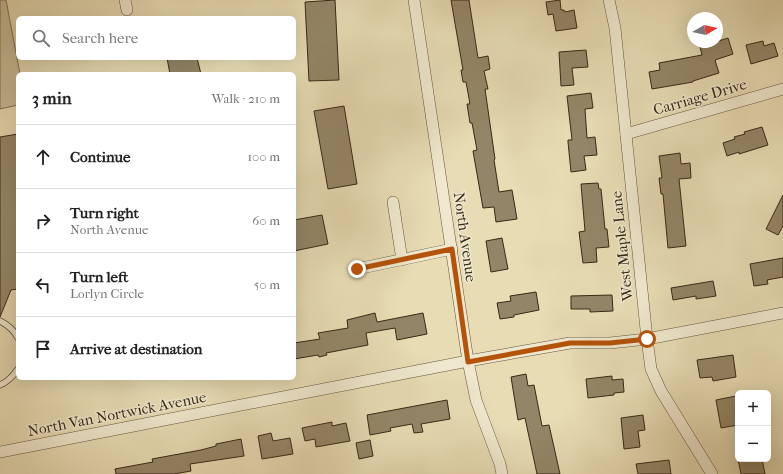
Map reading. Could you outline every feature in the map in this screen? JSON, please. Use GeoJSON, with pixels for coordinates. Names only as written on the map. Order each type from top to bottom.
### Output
{"type":"FeatureCollection","features":[{"type":"Feature","properties":{"kind":"street","name":"North Avenue"},"geometry":{"type":"LineString","coordinates":[[414,0],[468,362],[476,400],[500,464],[502,474]]}},
{"type":"Feature","properties":{"kind":"street","name":"West Maple Lane"},"geometry":{"type":"LineString","coordinates":[[609,0],[615,28],[651,368],[661,391],[712,474]]}},
{"type":"Feature","properties":{"kind":"street","name":"Carriage Drive"},"geometry":{"type":"LineString","coordinates":[[626,134],[783,89]]}},
{"type":"Feature","properties":{"kind":"street"},"geometry":{"type":"LineString","coordinates":[[393,202],[402,260]]}},
{"type":"Feature","properties":{"kind":"street"},"geometry":{"type":"LineString","coordinates":[[357,269],[452,249]]}},
{"type":"Feature","properties":{"kind":"street","name":"North Van Nortwick Avenue"},"geometry":{"type":"LineString","coordinates":[[0,452],[570,343],[610,343],[647,339],[783,313]]}},
{"type":"Feature","properties":{"kind":"lane"},"geometry":{"type":"LineString","coordinates":[[0,321],[7,324],[16,333]]}},
{"type":"Feature","properties":{"kind":"lane"},"geometry":{"type":"LineString","coordinates":[[0,385],[14,376],[16,372]]}},
{"type":"Feature","properties":{"kind":"shaded area"},"geometry":{"type":"Polygon","coordinates":[[[0,0],[6,0],[16,60],[17,60],[20,72],[16,72],[16,105],[0,109],[0,0]]]}},
{"type":"Feature","properties":{"kind":"building"},"geometry":{"type":"Polygon","coordinates":[[[335,0],[339,80],[309,81],[305,2],[335,0]]]}},
{"type":"Feature","properties":{"kind":"building"},"geometry":{"type":"Polygon","coordinates":[[[451,0],[469,0],[478,58],[488,56],[490,69],[484,71],[488,89],[485,89],[499,192],[512,190],[517,219],[496,222],[494,207],[483,208],[473,151],[477,150],[467,104],[470,104],[466,82],[463,82],[461,70],[463,70],[451,0]]]}},
{"type":"Feature","properties":{"kind":"building"},"geometry":{"type":"Polygon","coordinates":[[[560,0],[561,10],[564,10],[565,12],[574,10],[577,28],[556,31],[553,14],[548,15],[546,2],[560,0]]]}},
{"type":"Feature","properties":{"kind":"building"},"geometry":{"type":"Polygon","coordinates":[[[728,38],[733,54],[715,60],[719,73],[693,82],[652,89],[649,72],[660,70],[659,63],[702,55],[700,48],[723,48],[723,40],[728,38]]]}},
{"type":"Feature","properties":{"kind":"building"},"geometry":{"type":"Polygon","coordinates":[[[763,41],[764,46],[774,43],[778,56],[751,64],[746,45],[763,41]]]}},
{"type":"Feature","properties":{"kind":"building"},"geometry":{"type":"Polygon","coordinates":[[[586,50],[588,67],[572,68],[574,85],[561,86],[559,52],[586,50]]]}},
{"type":"Feature","properties":{"kind":"building"},"geometry":{"type":"Polygon","coordinates":[[[167,60],[198,60],[200,72],[170,72],[167,60]]]}},
{"type":"Feature","properties":{"kind":"building"},"geometry":{"type":"Polygon","coordinates":[[[591,93],[593,108],[585,109],[587,138],[595,137],[597,155],[584,156],[586,170],[571,172],[568,140],[572,140],[567,96],[591,93]]]}},
{"type":"Feature","properties":{"kind":"building"},"geometry":{"type":"Polygon","coordinates":[[[344,106],[357,184],[328,189],[314,111],[344,106]]]}},
{"type":"Feature","properties":{"kind":"building"},"geometry":{"type":"Polygon","coordinates":[[[762,127],[768,145],[727,156],[723,143],[735,139],[734,137],[745,134],[744,132],[762,127]]]}},
{"type":"Feature","properties":{"kind":"building"},"geometry":{"type":"Polygon","coordinates":[[[16,134],[16,289],[11,290],[0,317],[0,137],[16,134]]]}},
{"type":"Feature","properties":{"kind":"building"},"geometry":{"type":"Polygon","coordinates":[[[680,153],[681,164],[690,163],[691,178],[679,179],[686,246],[668,248],[663,194],[661,194],[659,178],[662,178],[659,156],[680,153]]]}},
{"type":"Feature","properties":{"kind":"building"},"geometry":{"type":"Polygon","coordinates":[[[598,183],[599,189],[601,189],[605,229],[607,229],[609,247],[596,248],[597,262],[583,263],[579,232],[585,231],[581,184],[598,183]]]}},
{"type":"Feature","properties":{"kind":"building"},"geometry":{"type":"Polygon","coordinates":[[[783,195],[783,226],[778,235],[766,229],[783,195]]]}},
{"type":"Feature","properties":{"kind":"building"},"geometry":{"type":"Polygon","coordinates":[[[322,215],[328,244],[296,251],[296,220],[322,215]]]}},
{"type":"Feature","properties":{"kind":"building"},"geometry":{"type":"Polygon","coordinates":[[[502,238],[508,269],[491,272],[486,241],[502,238]]]}},
{"type":"Feature","properties":{"kind":"building"},"geometry":{"type":"Polygon","coordinates":[[[783,258],[783,277],[767,280],[768,284],[754,286],[750,264],[783,258]]]}},
{"type":"Feature","properties":{"kind":"building"},"geometry":{"type":"Polygon","coordinates":[[[713,281],[716,296],[696,299],[696,296],[673,300],[671,288],[713,281]]]}},
{"type":"Feature","properties":{"kind":"building"},"geometry":{"type":"Polygon","coordinates":[[[536,292],[539,310],[500,319],[497,303],[511,301],[510,296],[536,292]]]}},
{"type":"Feature","properties":{"kind":"building"},"geometry":{"type":"Polygon","coordinates":[[[612,295],[613,311],[590,312],[590,309],[571,309],[571,296],[612,295]]]}},
{"type":"Feature","properties":{"kind":"building"},"geometry":{"type":"Polygon","coordinates":[[[375,313],[377,322],[423,313],[427,334],[397,340],[395,328],[366,333],[368,345],[326,353],[327,355],[319,357],[318,355],[296,359],[296,343],[320,339],[318,333],[348,328],[347,320],[375,313]]]}},
{"type":"Feature","properties":{"kind":"building"},"geometry":{"type":"Polygon","coordinates":[[[733,355],[736,377],[713,381],[712,377],[700,378],[697,360],[733,355]]]}},
{"type":"Feature","properties":{"kind":"building"},"geometry":{"type":"Polygon","coordinates":[[[526,374],[528,386],[534,385],[542,426],[549,425],[560,474],[537,474],[525,418],[518,420],[511,377],[526,374]]]}},
{"type":"Feature","properties":{"kind":"building"},"geometry":{"type":"Polygon","coordinates":[[[612,376],[612,380],[623,379],[624,392],[614,393],[614,395],[588,398],[586,379],[612,376]]]}},
{"type":"Feature","properties":{"kind":"building"},"geometry":{"type":"Polygon","coordinates":[[[735,396],[735,426],[721,428],[716,400],[735,396]]]}},
{"type":"Feature","properties":{"kind":"building"},"geometry":{"type":"Polygon","coordinates":[[[447,400],[450,419],[421,424],[423,432],[414,433],[412,424],[390,428],[391,431],[370,435],[367,415],[447,400]]]}},
{"type":"Feature","properties":{"kind":"building"},"geometry":{"type":"Polygon","coordinates":[[[643,415],[645,430],[638,431],[640,447],[624,449],[621,418],[643,415]]]}},
{"type":"Feature","properties":{"kind":"building"},"geometry":{"type":"Polygon","coordinates":[[[332,422],[332,426],[346,423],[350,441],[316,447],[315,439],[305,441],[302,428],[332,422]]]}},
{"type":"Feature","properties":{"kind":"building"},"geometry":{"type":"Polygon","coordinates":[[[271,433],[273,441],[290,438],[293,454],[262,459],[258,436],[271,433]]]}},
{"type":"Feature","properties":{"kind":"building"},"geometry":{"type":"Polygon","coordinates":[[[241,439],[244,456],[190,464],[191,471],[174,474],[116,474],[115,469],[153,462],[152,459],[201,450],[216,446],[216,444],[241,439]]]}},
{"type":"Feature","properties":{"kind":"building"},"geometry":{"type":"Polygon","coordinates":[[[370,440],[373,456],[359,459],[356,443],[370,440]]]}},
{"type":"Feature","properties":{"kind":"building"},"geometry":{"type":"Polygon","coordinates":[[[669,460],[671,474],[638,474],[636,464],[669,460]]]}},
{"type":"Feature","properties":{"kind":"building"},"geometry":{"type":"Polygon","coordinates":[[[739,462],[763,462],[765,474],[741,474],[739,462]]]}},
{"type":"Feature","properties":{"kind":"route"},"geometry":{"type":"LineString","coordinates":[[357,269],[452,249],[468,362],[570,343],[610,343],[647,339]]}}]}
